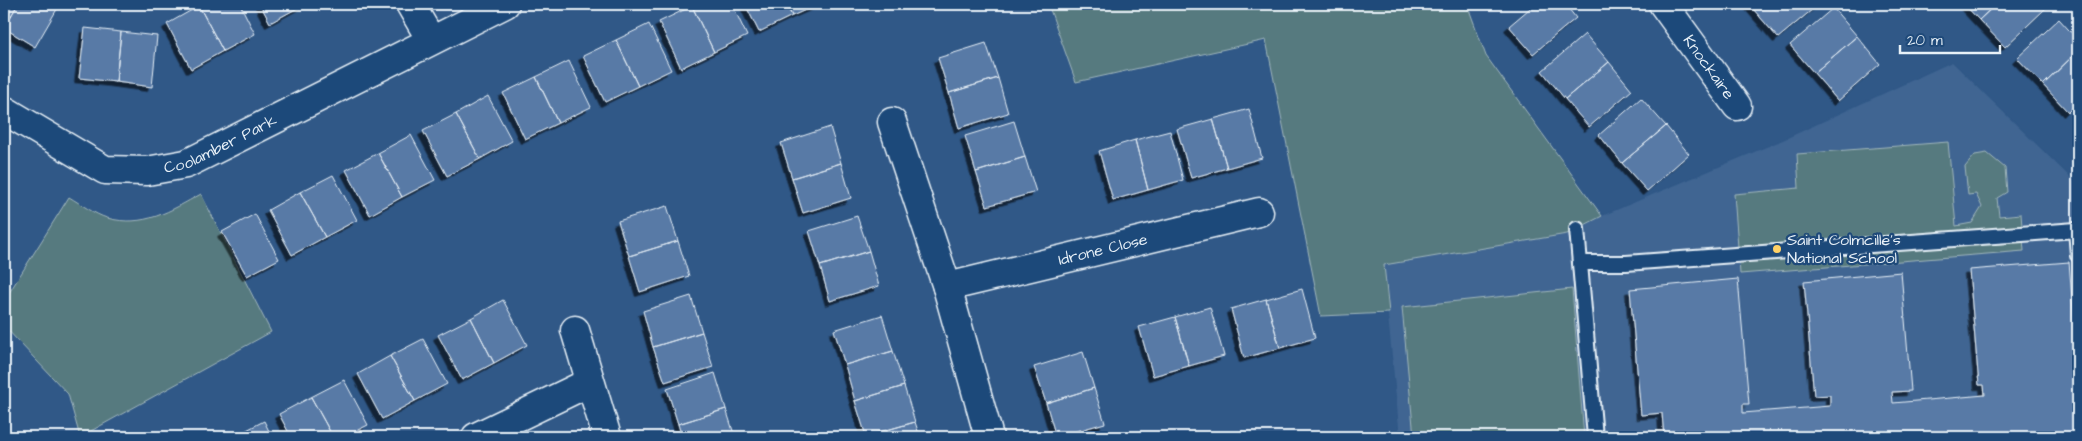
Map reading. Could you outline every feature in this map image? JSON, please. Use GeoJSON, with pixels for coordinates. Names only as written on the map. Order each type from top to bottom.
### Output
{"type":"FeatureCollection","features":[{"type":"Feature","properties":{"kind":"street"},"geometry":{"type":"LineString","coordinates":[[410,4],[431,40]]}},
{"type":"Feature","properties":{"kind":"street","name":"Coolamber Park"},"geometry":{"type":"LineString","coordinates":[[4,110],[105,170],[147,171],[186,164],[505,4]]}},
{"type":"Feature","properties":{"kind":"street","name":"Knockaire"},"geometry":{"type":"LineString","coordinates":[[1663,4],[1737,106]]}},
{"type":"Feature","properties":{"kind":"street"},"geometry":{"type":"LineString","coordinates":[[892,122],[947,287],[989,437]]}},
{"type":"Feature","properties":{"kind":"street","name":"Idrone Close"},"geometry":{"type":"LineString","coordinates":[[947,287],[1259,212]]}},
{"type":"Feature","properties":{"kind":"street"},"geometry":{"type":"LineString","coordinates":[[575,330],[607,437]]}},
{"type":"Feature","properties":{"kind":"street"},"geometry":{"type":"LineString","coordinates":[[476,437],[590,382]]}},
{"type":"Feature","properties":{"kind":"lane"},"geometry":{"type":"LineString","coordinates":[[1577,229],[1595,437]]}},
{"type":"Feature","properties":{"kind":"lane"},"geometry":{"type":"LineString","coordinates":[[1580,263],[1636,262],[2076,230],[2078,255]]}},
{"type":"Feature","properties":{"kind":"shaded area","name":"Saint Colmcille's National School"},"geometry":{"type":"Polygon","coordinates":[[[1952,62],[2078,185],[2078,437],[1400,437],[1383,265],[1567,234],[1602,216],[1783,140],[1952,62]]]}},
{"type":"Feature","properties":{"kind":"green space"},"geometry":{"type":"Polygon","coordinates":[[[1048,4],[1467,4],[1486,56],[1602,216],[1567,234],[1384,265],[1389,313],[1321,316],[1266,40],[1076,82],[1048,4]]]}},
{"type":"Feature","properties":{"kind":"green space"},"geometry":{"type":"Polygon","coordinates":[[[1948,142],[1956,226],[1972,223],[1982,207],[1976,194],[1968,195],[1965,167],[1975,155],[1987,153],[2005,168],[2007,192],[1997,198],[1999,216],[2021,214],[2024,251],[1740,274],[1734,194],[1799,188],[1797,154],[1948,142]]]}},
{"type":"Feature","properties":{"kind":"green space"},"geometry":{"type":"Polygon","coordinates":[[[201,194],[271,332],[80,437],[68,394],[4,326],[4,301],[69,197],[107,218],[133,221],[167,212],[201,194]]]}},
{"type":"Feature","properties":{"kind":"green space"},"geometry":{"type":"Polygon","coordinates":[[[1572,289],[1584,437],[1414,437],[1402,307],[1572,289]]]}},
{"type":"Feature","properties":{"kind":"building"},"geometry":{"type":"Polygon","coordinates":[[[4,4],[18,4],[4,28],[4,4]]]}},
{"type":"Feature","properties":{"kind":"building"},"geometry":{"type":"Polygon","coordinates":[[[18,4],[60,4],[35,47],[4,28],[18,4]]]}},
{"type":"Feature","properties":{"kind":"building"},"geometry":{"type":"Polygon","coordinates":[[[203,4],[240,4],[255,34],[223,51],[199,6],[203,4]]]}},
{"type":"Feature","properties":{"kind":"building"},"geometry":{"type":"Polygon","coordinates":[[[260,4],[302,4],[303,5],[270,23],[260,4]]]}},
{"type":"Feature","properties":{"kind":"building"},"geometry":{"type":"Polygon","coordinates":[[[696,4],[732,4],[747,36],[714,52],[692,6],[696,4]]]}},
{"type":"Feature","properties":{"kind":"building"},"geometry":{"type":"Polygon","coordinates":[[[745,4],[786,4],[792,16],[759,32],[745,4]]]}},
{"type":"Feature","properties":{"kind":"building"},"geometry":{"type":"Polygon","coordinates":[[[786,4],[819,4],[792,16],[786,4]]]}},
{"type":"Feature","properties":{"kind":"building"},"geometry":{"type":"Polygon","coordinates":[[[1535,4],[1565,4],[1576,18],[1533,54],[1509,26],[1535,4]]]}},
{"type":"Feature","properties":{"kind":"building"},"geometry":{"type":"Polygon","coordinates":[[[1749,4],[1761,4],[1754,10],[1749,4]]]}},
{"type":"Feature","properties":{"kind":"building"},"geometry":{"type":"Polygon","coordinates":[[[1761,4],[1819,4],[1778,38],[1754,10],[1761,4]]]}},
{"type":"Feature","properties":{"kind":"building"},"geometry":{"type":"Polygon","coordinates":[[[1964,4],[1996,4],[1979,20],[1964,4]]]}},
{"type":"Feature","properties":{"kind":"building"},"geometry":{"type":"Polygon","coordinates":[[[1996,4],[2042,4],[2046,8],[2005,47],[1979,20],[1996,4]]]}},
{"type":"Feature","properties":{"kind":"building"},"geometry":{"type":"Polygon","coordinates":[[[199,6],[223,51],[191,69],[167,24],[199,6]]]}},
{"type":"Feature","properties":{"kind":"building"},"geometry":{"type":"Polygon","coordinates":[[[692,6],[714,52],[681,68],[659,22],[692,6]]]}},
{"type":"Feature","properties":{"kind":"building"},"geometry":{"type":"Polygon","coordinates":[[[1833,8],[1857,36],[1814,73],[1790,45],[1833,8]]]}},
{"type":"Feature","properties":{"kind":"building"},"geometry":{"type":"Polygon","coordinates":[[[2059,19],[2078,40],[2078,51],[2043,85],[2017,58],[2059,19]]]}},
{"type":"Feature","properties":{"kind":"building"},"geometry":{"type":"Polygon","coordinates":[[[649,24],[671,70],[638,86],[616,40],[649,24]]]}},
{"type":"Feature","properties":{"kind":"building"},"geometry":{"type":"Polygon","coordinates":[[[85,28],[121,32],[116,82],[79,78],[85,28]]]}},
{"type":"Feature","properties":{"kind":"building"},"geometry":{"type":"Polygon","coordinates":[[[121,32],[157,36],[152,87],[116,82],[121,32]]]}},
{"type":"Feature","properties":{"kind":"building"},"geometry":{"type":"Polygon","coordinates":[[[1585,34],[1609,62],[1565,99],[1542,71],[1585,34]]]}},
{"type":"Feature","properties":{"kind":"building"},"geometry":{"type":"Polygon","coordinates":[[[1857,36],[1880,64],[1838,101],[1814,73],[1857,36]]]}},
{"type":"Feature","properties":{"kind":"building"},"geometry":{"type":"Polygon","coordinates":[[[616,40],[638,86],[605,102],[583,56],[616,40]]]}},
{"type":"Feature","properties":{"kind":"building"},"geometry":{"type":"Polygon","coordinates":[[[986,43],[998,78],[949,93],[938,58],[986,43]]]}},
{"type":"Feature","properties":{"kind":"building"},"geometry":{"type":"Polygon","coordinates":[[[2078,51],[2078,102],[2068,112],[2043,85],[2078,51]]]}},
{"type":"Feature","properties":{"kind":"building"},"geometry":{"type":"Polygon","coordinates":[[[569,61],[591,107],[558,123],[536,77],[569,61]]]}},
{"type":"Feature","properties":{"kind":"building"},"geometry":{"type":"Polygon","coordinates":[[[1609,62],[1632,90],[1589,127],[1565,99],[1609,62]]]}},
{"type":"Feature","properties":{"kind":"building"},"geometry":{"type":"Polygon","coordinates":[[[536,77],[558,123],[525,139],[503,93],[536,77]]]}},
{"type":"Feature","properties":{"kind":"building"},"geometry":{"type":"Polygon","coordinates":[[[998,78],[1008,113],[959,128],[949,93],[998,78]]]}},
{"type":"Feature","properties":{"kind":"building"},"geometry":{"type":"Polygon","coordinates":[[[488,96],[512,141],[480,159],[456,114],[488,96]]]}},
{"type":"Feature","properties":{"kind":"building"},"geometry":{"type":"Polygon","coordinates":[[[1641,98],[1666,126],[1622,163],[1599,135],[1641,98]]]}},
{"type":"Feature","properties":{"kind":"building"},"geometry":{"type":"Polygon","coordinates":[[[1249,109],[1262,158],[1227,168],[1213,119],[1249,109]]]}},
{"type":"Feature","properties":{"kind":"building"},"geometry":{"type":"Polygon","coordinates":[[[456,114],[480,159],[447,176],[423,131],[456,114]]]}},
{"type":"Feature","properties":{"kind":"building"},"geometry":{"type":"Polygon","coordinates":[[[1213,119],[1227,168],[1191,178],[1177,129],[1213,119]]]}},
{"type":"Feature","properties":{"kind":"building"},"geometry":{"type":"Polygon","coordinates":[[[1014,121],[1025,157],[976,172],[965,136],[1014,121]]]}},
{"type":"Feature","properties":{"kind":"building"},"geometry":{"type":"Polygon","coordinates":[[[1666,126],[1689,154],[1647,191],[1622,163],[1666,126]]]}},
{"type":"Feature","properties":{"kind":"building"},"geometry":{"type":"Polygon","coordinates":[[[830,127],[841,163],[792,178],[781,143],[830,127]]]}},
{"type":"Feature","properties":{"kind":"building"},"geometry":{"type":"Polygon","coordinates":[[[1170,131],[1183,180],[1148,190],[1135,140],[1170,131]]]}},
{"type":"Feature","properties":{"kind":"building"},"geometry":{"type":"Polygon","coordinates":[[[411,135],[435,180],[402,197],[378,153],[411,135]]]}},
{"type":"Feature","properties":{"kind":"building"},"geometry":{"type":"Polygon","coordinates":[[[1135,140],[1148,190],[1113,200],[1099,151],[1135,140]]]}},
{"type":"Feature","properties":{"kind":"building"},"geometry":{"type":"Polygon","coordinates":[[[378,153],[402,197],[370,215],[346,170],[378,153]]]}},
{"type":"Feature","properties":{"kind":"building"},"geometry":{"type":"Polygon","coordinates":[[[1025,157],[1036,192],[987,206],[976,172],[1025,157]]]}},
{"type":"Feature","properties":{"kind":"building"},"geometry":{"type":"Polygon","coordinates":[[[841,163],[851,198],[803,213],[792,178],[841,163]]]}},
{"type":"Feature","properties":{"kind":"building"},"geometry":{"type":"Polygon","coordinates":[[[333,175],[357,220],[325,237],[300,192],[333,175]]]}},
{"type":"Feature","properties":{"kind":"building"},"geometry":{"type":"Polygon","coordinates":[[[300,192],[325,237],[292,255],[268,210],[300,192]]]}},
{"type":"Feature","properties":{"kind":"building"},"geometry":{"type":"Polygon","coordinates":[[[667,206],[678,241],[629,256],[618,221],[667,206]]]}},
{"type":"Feature","properties":{"kind":"building"},"geometry":{"type":"Polygon","coordinates":[[[255,214],[279,259],[247,276],[222,232],[255,214]]]}},
{"type":"Feature","properties":{"kind":"building"},"geometry":{"type":"Polygon","coordinates":[[[857,216],[869,251],[820,266],[809,231],[857,216]]]}},
{"type":"Feature","properties":{"kind":"building"},"geometry":{"type":"Polygon","coordinates":[[[678,241],[689,276],[640,292],[629,256],[678,241]]]}},
{"type":"Feature","properties":{"kind":"building"},"geometry":{"type":"Polygon","coordinates":[[[869,251],[879,286],[830,301],[820,266],[869,251]]]}},
{"type":"Feature","properties":{"kind":"building"},"geometry":{"type":"Polygon","coordinates":[[[2069,262],[2078,372],[2078,437],[1664,437],[1662,413],[1641,415],[1630,289],[1738,279],[1749,404],[1743,404],[1743,413],[1830,406],[1830,395],[1814,396],[1804,281],[1901,272],[1911,391],[1892,392],[1893,403],[1985,395],[1984,385],[1979,385],[1969,270],[2069,262]]]}},
{"type":"Feature","properties":{"kind":"building"},"geometry":{"type":"Polygon","coordinates":[[[1302,289],[1315,338],[1280,348],[1266,299],[1302,289]]]}},
{"type":"Feature","properties":{"kind":"building"},"geometry":{"type":"Polygon","coordinates":[[[691,296],[702,332],[653,347],[643,311],[691,296]]]}},
{"type":"Feature","properties":{"kind":"building"},"geometry":{"type":"Polygon","coordinates":[[[1266,299],[1280,348],[1244,358],[1231,309],[1266,299]]]}},
{"type":"Feature","properties":{"kind":"building"},"geometry":{"type":"Polygon","coordinates":[[[503,300],[527,345],[494,363],[471,318],[503,300]]]}},
{"type":"Feature","properties":{"kind":"building"},"geometry":{"type":"Polygon","coordinates":[[[1210,307],[1224,356],[1189,366],[1175,317],[1210,307]]]}},
{"type":"Feature","properties":{"kind":"building"},"geometry":{"type":"Polygon","coordinates":[[[882,315],[893,351],[845,365],[834,330],[882,315]]]}},
{"type":"Feature","properties":{"kind":"building"},"geometry":{"type":"Polygon","coordinates":[[[1175,317],[1189,366],[1153,376],[1139,327],[1175,317]]]}},
{"type":"Feature","properties":{"kind":"building"},"geometry":{"type":"Polygon","coordinates":[[[471,318],[494,363],[462,380],[438,335],[471,318]]]}},
{"type":"Feature","properties":{"kind":"building"},"geometry":{"type":"Polygon","coordinates":[[[702,332],[713,367],[665,382],[653,347],[702,332]]]}},
{"type":"Feature","properties":{"kind":"building"},"geometry":{"type":"Polygon","coordinates":[[[423,339],[447,384],[415,401],[390,356],[423,339]]]}},
{"type":"Feature","properties":{"kind":"building"},"geometry":{"type":"Polygon","coordinates":[[[893,351],[904,386],[855,401],[845,365],[893,351]]]}},
{"type":"Feature","properties":{"kind":"building"},"geometry":{"type":"Polygon","coordinates":[[[1083,352],[1094,388],[1046,403],[1034,367],[1083,352]]]}},
{"type":"Feature","properties":{"kind":"building"},"geometry":{"type":"Polygon","coordinates":[[[390,356],[415,401],[382,419],[358,374],[390,356]]]}},
{"type":"Feature","properties":{"kind":"building"},"geometry":{"type":"Polygon","coordinates":[[[715,373],[726,409],[678,424],[667,389],[715,373]]]}},
{"type":"Feature","properties":{"kind":"building"},"geometry":{"type":"Polygon","coordinates":[[[344,380],[368,425],[344,437],[333,437],[311,397],[344,380]]]}},
{"type":"Feature","properties":{"kind":"building"},"geometry":{"type":"Polygon","coordinates":[[[904,386],[915,422],[866,436],[855,401],[904,386]]]}},
{"type":"Feature","properties":{"kind":"building"},"geometry":{"type":"Polygon","coordinates":[[[1094,388],[1105,423],[1056,437],[1046,403],[1094,388]]]}},
{"type":"Feature","properties":{"kind":"building"},"geometry":{"type":"Polygon","coordinates":[[[311,397],[333,437],[291,437],[279,414],[311,397]]]}},
{"type":"Feature","properties":{"kind":"building"},"geometry":{"type":"Polygon","coordinates":[[[726,409],[735,437],[682,437],[678,424],[726,409]]]}},
{"type":"Feature","properties":{"kind":"building"},"geometry":{"type":"Polygon","coordinates":[[[264,421],[272,437],[233,437],[264,421]]]}},
{"type":"Feature","properties":{"kind":"building"},"geometry":{"type":"Polygon","coordinates":[[[915,422],[920,437],[866,437],[866,436],[915,422]]]}},
{"type":"Feature","properties":{"kind":"building"},"geometry":{"type":"Polygon","coordinates":[[[1106,431],[1108,437],[1085,437],[1106,431]]]}},
{"type":"Feature","properties":{"kind":"place","name":"Saint Colmcille's National School"},"geometry":{"type":"Point","coordinates":[1777,249]}}]}
